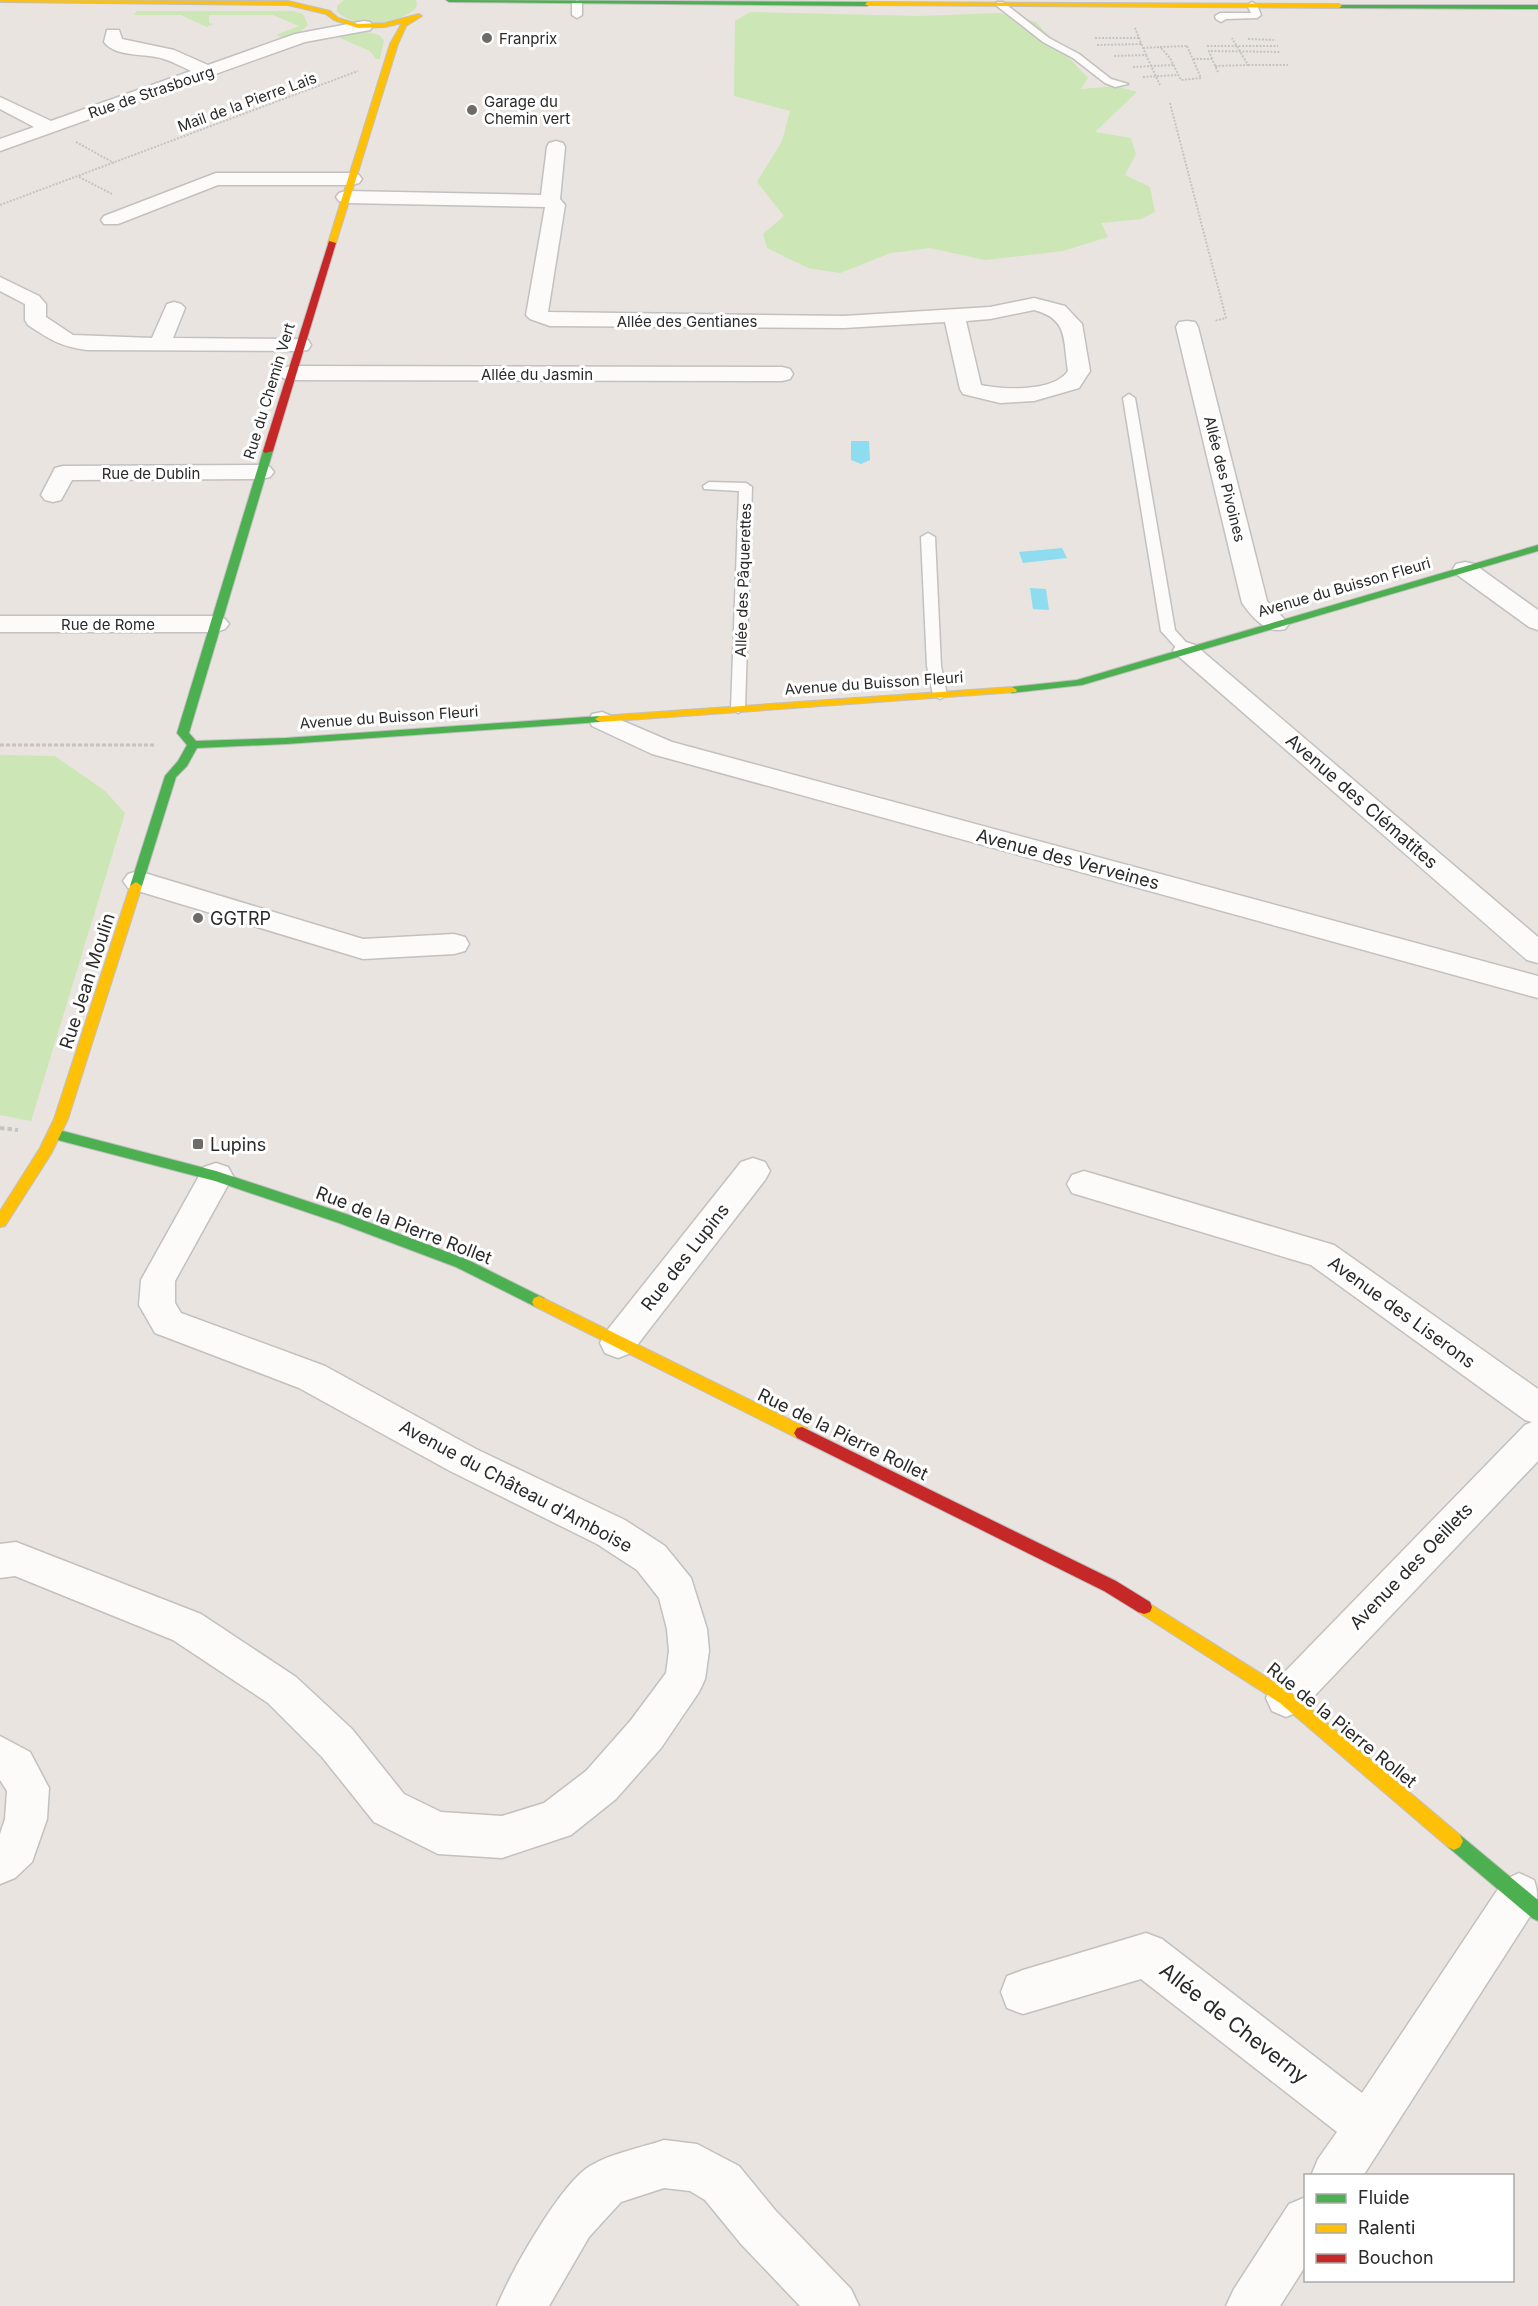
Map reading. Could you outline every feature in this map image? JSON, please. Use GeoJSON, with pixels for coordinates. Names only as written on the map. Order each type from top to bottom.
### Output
{"type":"FeatureCollection","features":[{"type":"Feature","properties":{"kind":"street"},"geometry":{"type":"LineString","coordinates":[[1,0],[269,2],[303,5],[331,9],[345,22],[367,26],[386,35],[394,44]]}},
{"type":"Feature","properties":{"kind":"street"},"geometry":{"type":"LineString","coordinates":[[269,2],[288,0]]}},
{"type":"Feature","properties":{"kind":"street"},"geometry":{"type":"LineString","coordinates":[[439,4],[478,2],[577,9],[949,2],[1538,7]]}},
{"type":"Feature","properties":{"kind":"street","name":"Rue du Chemin Vert"},"geometry":{"type":"LineString","coordinates":[[194,745],[183,733],[291,373],[394,44],[404,25],[439,4]]}},
{"type":"Feature","properties":{"kind":"street","name":"Rue de Strasbourg"},"geometry":{"type":"LineString","coordinates":[[301,38],[331,9]]}},
{"type":"Feature","properties":{"kind":"street"},"geometry":{"type":"LineString","coordinates":[[367,26],[401,23],[418,17]]}},
{"type":"Feature","properties":{"kind":"street","name":"Rue de Strasbourg"},"geometry":{"type":"LineString","coordinates":[[0,145],[301,38],[367,26]]}},
{"type":"Feature","properties":{"kind":"street"},"geometry":{"type":"LineString","coordinates":[[113,34],[113,42],[126,47],[168,54],[208,72]]}},
{"type":"Feature","properties":{"kind":"street"},"geometry":{"type":"LineString","coordinates":[[0,102],[49,128]]}},
{"type":"Feature","properties":{"kind":"street","name":"Allée des Gentianes"},"geometry":{"type":"LineString","coordinates":[[556,147],[550,201],[555,205],[537,315],[550,320],[844,322],[954,315],[990,313],[1034,304],[1058,310],[1071,324],[1079,371],[1071,383],[1034,394],[1000,396],[972,389],[954,315]]}},
{"type":"Feature","properties":{"kind":"street"},"geometry":{"type":"LineString","coordinates":[[111,220],[216,178],[550,201]]}},
{"type":"Feature","properties":{"kind":"street"},"geometry":{"type":"LineString","coordinates":[[0,283],[32,300],[35,304],[36,320],[67,341],[108,346],[300,345]]}},
{"type":"Feature","properties":{"kind":"street"},"geometry":{"type":"LineString","coordinates":[[160,344],[174,308]]}},
{"type":"Feature","properties":{"kind":"street","name":"Allée des Pivoines"},"geometry":{"type":"LineString","coordinates":[[1187,327],[1255,603],[1276,624]]}},
{"type":"Feature","properties":{"kind":"street","name":"Allée du Jasmin"},"geometry":{"type":"LineString","coordinates":[[291,373],[782,374]]}},
{"type":"Feature","properties":{"kind":"street","name":"Rue de Dublin"},"geometry":{"type":"LineString","coordinates":[[53,495],[63,473],[262,472]]}},
{"type":"Feature","properties":{"kind":"street","name":"Avenue du Buisson Fleuri"},"geometry":{"type":"LineString","coordinates":[[194,745],[602,720],[1055,687],[1078,683],[1538,548]]}},
{"type":"Feature","properties":{"kind":"street"},"geometry":{"type":"LineString","coordinates":[[1465,569],[1538,622]]}},
{"type":"Feature","properties":{"kind":"street","name":"Rue de Rome"},"geometry":{"type":"LineString","coordinates":[[0,624],[216,624]]}},
{"type":"Feature","properties":{"kind":"street","name":"Avenue des Clématites"},"geometry":{"type":"LineString","coordinates":[[1186,650],[1538,953]]}},
{"type":"Feature","properties":{"kind":"street","name":"Avenue des Verveines"},"geometry":{"type":"LineString","coordinates":[[602,720],[662,748],[1538,987]]}},
{"type":"Feature","properties":{"kind":"street","name":"Rue Jean Moulin"},"geometry":{"type":"LineString","coordinates":[[0,1222],[55,1134],[171,776],[183,763],[194,745]]}},
{"type":"Feature","properties":{"kind":"street"},"geometry":{"type":"LineString","coordinates":[[138,881],[363,949],[454,944]]}},
{"type":"Feature","properties":{"kind":"street","name":"Rue de la Pierre Rollet"},"geometry":{"type":"LineString","coordinates":[[55,1134],[216,1176],[344,1219],[460,1263],[1110,1586],[1286,1698],[1528,1903]]}},
{"type":"Feature","properties":{"kind":"street","name":"Rue des Lupins"},"geometry":{"type":"LineString","coordinates":[[618,1343],[753,1171]]}},
{"type":"Feature","properties":{"kind":"street","name":"Avenue du Château d'Amboise"},"geometry":{"type":"LineString","coordinates":[[0,1561],[16,1559],[187,1628],[282,1690],[337,1743],[389,1808],[438,1833],[502,1837],[556,1820],[601,1785],[646,1734],[685,1679],[689,1652],[687,1629],[677,1590],[651,1558],[611,1532],[463,1460],[312,1377],[168,1323],[157,1305],[158,1280],[216,1176]]}},
{"type":"Feature","properties":{"kind":"street","name":"Avenue des Liserons"},"geometry":{"type":"LineString","coordinates":[[1084,1184],[1322,1255],[1538,1409]]}},
{"type":"Feature","properties":{"kind":"street","name":"Avenue des Oeillets"},"geometry":{"type":"LineString","coordinates":[[1286,1698],[1538,1436]]}},
{"type":"Feature","properties":{"kind":"street"},"geometry":{"type":"LineString","coordinates":[[0,1756],[15,1766],[28,1788],[26,1819],[17,1847],[0,1863]]}},
{"type":"Feature","properties":{"kind":"street"},"geometry":{"type":"LineString","coordinates":[[1336,2174],[1367,2126],[1528,1903]]}},
{"type":"Feature","properties":{"kind":"street","name":"Allée de Cheverny"},"geometry":{"type":"LineString","coordinates":[[1023,1992],[1146,1954],[1367,2126]]}},
{"type":"Feature","properties":{"kind":"street"},"geometry":{"type":"LineString","coordinates":[[522,2306],[572,2220],[606,2183],[664,2164],[697,2168],[722,2183],[758,2227],[834,2306]]}},
{"type":"Feature","properties":{"kind":"street"},"geometry":{"type":"LineString","coordinates":[[1251,2306],[1304,2224]]}},
{"type":"Feature","properties":{"kind":"lane"},"geometry":{"type":"LineString","coordinates":[[1000,4],[1046,40],[1076,56],[1108,81],[1123,84]]}},
{"type":"Feature","properties":{"kind":"lane"},"geometry":{"type":"LineString","coordinates":[[1221,19],[1220,16],[1254,16],[1256,15],[1252,5]]}},
{"type":"Feature","properties":{"kind":"lane"},"geometry":{"type":"LineString","coordinates":[[1129,398],[1168,631],[1186,650]]}},
{"type":"Feature","properties":{"kind":"lane","name":"Allée des Pâquerettes"},"geometry":{"type":"LineString","coordinates":[[710,486],[747,487],[738,709]]}},
{"type":"Feature","properties":{"kind":"lane"},"geometry":{"type":"LineString","coordinates":[[927,537],[934,666],[940,695]]}},
{"type":"Feature","properties":{"kind":"path"},"geometry":{"type":"LineString","coordinates":[[1221,19],[1248,65]]}},
{"type":"Feature","properties":{"kind":"path"},"geometry":{"type":"LineString","coordinates":[[1134,27],[1160,85]]}},
{"type":"Feature","properties":{"kind":"path"},"geometry":{"type":"LineString","coordinates":[[1095,38],[1139,38]]}},
{"type":"Feature","properties":{"kind":"path"},"geometry":{"type":"LineString","coordinates":[[1096,45],[1141,44]]}},
{"type":"Feature","properties":{"kind":"path"},"geometry":{"type":"LineString","coordinates":[[1143,48],[1160,47],[1187,46],[1202,78],[1181,80],[1168,55],[1160,47]]}},
{"type":"Feature","properties":{"kind":"path"},"geometry":{"type":"LineString","coordinates":[[1207,46],[1278,46]]}},
{"type":"Feature","properties":{"kind":"path"},"geometry":{"type":"LineString","coordinates":[[1218,72],[1209,51],[1281,52]]}},
{"type":"Feature","properties":{"kind":"path"},"geometry":{"type":"LineString","coordinates":[[1110,56],[1146,55]]}},
{"type":"Feature","properties":{"kind":"path"},"geometry":{"type":"LineString","coordinates":[[1193,59],[1212,59]]}},
{"type":"Feature","properties":{"kind":"path","name":"Mail de la Pierre Lais"},"geometry":{"type":"LineString","coordinates":[[0,206],[364,68],[388,64]]}},
{"type":"Feature","properties":{"kind":"path"},"geometry":{"type":"LineString","coordinates":[[1215,66],[1288,65]]}},
{"type":"Feature","properties":{"kind":"path"},"geometry":{"type":"LineString","coordinates":[[1156,76],[1178,75]]}},
{"type":"Feature","properties":{"kind":"path"},"geometry":{"type":"LineString","coordinates":[[1170,103],[1226,318],[1187,327]]}},
{"type":"Feature","properties":{"kind":"path"},"geometry":{"type":"LineString","coordinates":[[49,128],[114,163]]}},
{"type":"Feature","properties":{"kind":"path"},"geometry":{"type":"LineString","coordinates":[[0,745],[194,745]]}},
{"type":"Feature","properties":{"kind":"green space"},"geometry":{"type":"Polygon","coordinates":[[[344,0],[415,0],[417,3],[416,8],[409,14],[399,18],[365,23],[344,17],[337,11],[337,6],[344,0]]]}},
{"type":"Feature","properties":{"kind":"green space"},"geometry":{"type":"Polygon","coordinates":[[[137,11],[293,11],[303,14],[308,25],[298,33],[283,38],[276,35],[299,26],[273,15],[209,15],[209,23],[214,24],[207,27],[181,15],[134,15],[137,11]]]}},
{"type":"Feature","properties":{"kind":"green space"},"geometry":{"type":"Polygon","coordinates":[[[750,12],[920,16],[1000,13],[1036,22],[1088,78],[1081,89],[1116,86],[1137,92],[1095,132],[1131,138],[1136,154],[1125,175],[1150,187],[1155,212],[1141,219],[1101,223],[1108,237],[1063,251],[985,260],[930,248],[891,253],[840,273],[808,268],[767,248],[763,234],[784,216],[757,182],[782,141],[790,111],[734,96],[735,21],[750,12]]]}},
{"type":"Feature","properties":{"kind":"green space"},"geometry":{"type":"Polygon","coordinates":[[[363,31],[379,35],[384,40],[380,59],[376,59],[370,51],[331,34],[363,31]]]}},
{"type":"Feature","properties":{"kind":"green space"},"geometry":{"type":"Polygon","coordinates":[[[0,755],[55,756],[105,791],[125,813],[31,1121],[0,1115],[0,755]]]}},
{"type":"Feature","properties":{"kind":"water"},"geometry":{"type":"Polygon","coordinates":[[[851,441],[869,441],[870,460],[861,464],[851,460],[851,441]]]}},
{"type":"Feature","properties":{"kind":"water"},"geometry":{"type":"Polygon","coordinates":[[[1062,548],[1067,558],[1023,563],[1019,552],[1062,548]]]}},
{"type":"Feature","properties":{"kind":"water"},"geometry":{"type":"Polygon","coordinates":[[[1030,588],[1046,589],[1049,610],[1033,609],[1030,588]]]}},
{"type":"Feature","properties":{"kind":"traffic: fast"},"geometry":{"type":"LineString","coordinates":[[449,0],[867,4]]}},
{"type":"Feature","properties":{"kind":"traffic: fast"},"geometry":{"type":"LineString","coordinates":[[1339,6],[1538,7]]}},
{"type":"Feature","properties":{"kind":"traffic: fast"},"geometry":{"type":"LineString","coordinates":[[193,745],[183,733],[268,451]]}},
{"type":"Feature","properties":{"kind":"traffic: fast"},"geometry":{"type":"LineString","coordinates":[[1012,690],[1078,683],[1538,548]]}},
{"type":"Feature","properties":{"kind":"traffic: fast"},"geometry":{"type":"LineString","coordinates":[[193,745],[286,741],[600,719]]}},
{"type":"Feature","properties":{"kind":"traffic: fast"},"geometry":{"type":"LineString","coordinates":[[136,886],[171,776],[183,763],[193,745]]}},
{"type":"Feature","properties":{"kind":"traffic: fast"},"geometry":{"type":"LineString","coordinates":[[55,1134],[216,1176],[344,1219],[461,1263],[539,1302]]}},
{"type":"Feature","properties":{"kind":"traffic: fast"},"geometry":{"type":"LineString","coordinates":[[1454,1841],[1538,1912]]}},
{"type":"Feature","properties":{"kind":"traffic: slow"},"geometry":{"type":"LineString","coordinates":[[1,0],[288,3],[328,12],[336,19],[358,26],[385,25],[419,16]]}},
{"type":"Feature","properties":{"kind":"traffic: slow"},"geometry":{"type":"LineString","coordinates":[[867,4],[1339,6]]}},
{"type":"Feature","properties":{"kind":"traffic: slow"},"geometry":{"type":"LineString","coordinates":[[332,243],[394,44],[403,25],[418,17]]}},
{"type":"Feature","properties":{"kind":"traffic: slow"},"geometry":{"type":"LineString","coordinates":[[600,719],[1012,690]]}},
{"type":"Feature","properties":{"kind":"traffic: slow"},"geometry":{"type":"LineString","coordinates":[[0,1222],[46,1150],[61,1119],[136,886]]}},
{"type":"Feature","properties":{"kind":"traffic: slow"},"geometry":{"type":"LineString","coordinates":[[539,1302],[802,1433]]}},
{"type":"Feature","properties":{"kind":"traffic: slow"},"geometry":{"type":"LineString","coordinates":[[1144,1607],[1286,1698],[1454,1841]]}},
{"type":"Feature","properties":{"kind":"traffic: jam"},"geometry":{"type":"LineString","coordinates":[[268,451],[332,243]]}},
{"type":"Feature","properties":{"kind":"traffic: jam"},"geometry":{"type":"LineString","coordinates":[[802,1433],[1110,1586],[1144,1607]]}},
{"type":"Feature","properties":{"kind":"place","name":"Franprix"},"geometry":{"type":"Point","coordinates":[487,38]}},
{"type":"Feature","properties":{"kind":"place","name":"Garage du Chemin vert"},"geometry":{"type":"Point","coordinates":[472,110]}},
{"type":"Feature","properties":{"kind":"place","name":"GGTRP"},"geometry":{"type":"Point","coordinates":[198,918]}},
{"type":"Feature","properties":{"kind":"place","name":"Lupins"},"geometry":{"type":"Point","coordinates":[198,1144]}}]}
